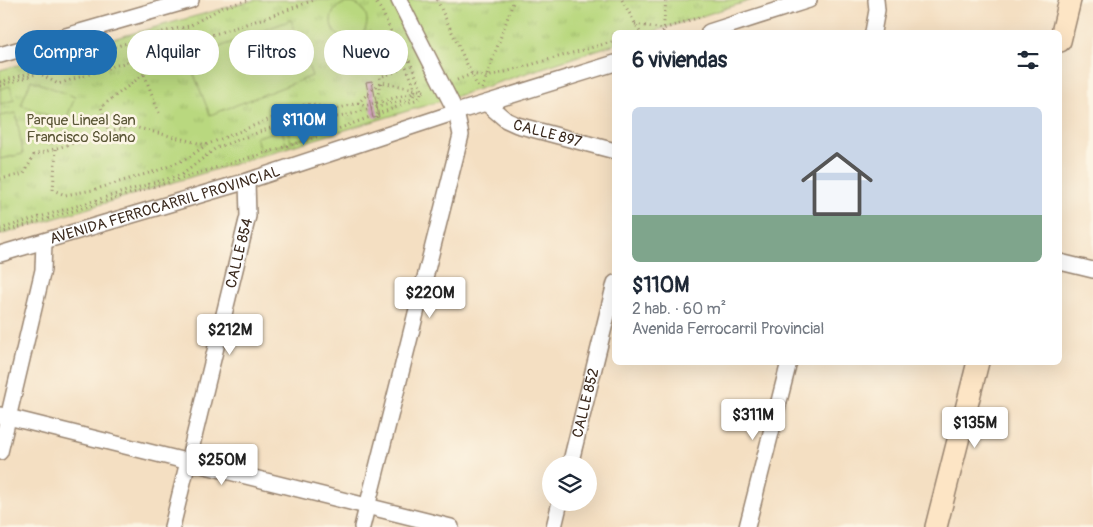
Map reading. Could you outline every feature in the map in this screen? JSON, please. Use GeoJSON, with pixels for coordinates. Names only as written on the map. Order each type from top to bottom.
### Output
{"type":"FeatureCollection","features":[{"type":"Feature","properties":{"kind":"main road"},"geometry":{"type":"LineString","coordinates":[[1062,33],[1070,0]]}},
{"type":"Feature","properties":{"kind":"main road"},"geometry":{"type":"LineString","coordinates":[[936,527],[977,365]]}},
{"type":"Feature","properties":{"kind":"street"},"geometry":{"type":"LineString","coordinates":[[0,55],[168,3],[191,0]]}},
{"type":"Feature","properties":{"kind":"street"},"geometry":{"type":"LineString","coordinates":[[362,527],[460,135],[456,112],[399,0]]}},
{"type":"Feature","properties":{"kind":"street"},"geometry":{"type":"LineString","coordinates":[[714,30],[809,0]]}},
{"type":"Feature","properties":{"kind":"street"},"geometry":{"type":"LineString","coordinates":[[873,30],[877,10],[876,0]]}},
{"type":"Feature","properties":{"kind":"street","name":"AVENIDA FERROCARRIL PROVINCIAL"},"geometry":{"type":"LineString","coordinates":[[0,254],[247,181],[612,63]]}},
{"type":"Feature","properties":{"kind":"street","name":"CALLE 897"},"geometry":{"type":"LineString","coordinates":[[486,104],[506,120],[517,125],[612,150]]}},
{"type":"Feature","properties":{"kind":"street","name":"CALLE 854"},"geometry":{"type":"LineString","coordinates":[[172,527],[248,216],[247,181]]}},
{"type":"Feature","properties":{"kind":"street"},"geometry":{"type":"LineString","coordinates":[[0,452],[4,417],[43,270],[44,242]]}},
{"type":"Feature","properties":{"kind":"street"},"geometry":{"type":"LineString","coordinates":[[1062,262],[1093,270]]}},
{"type":"Feature","properties":{"kind":"street","name":"CALLE 852"},"geometry":{"type":"LineString","coordinates":[[572,456],[612,295]]}},
{"type":"Feature","properties":{"kind":"street"},"geometry":{"type":"LineString","coordinates":[[747,527],[788,365]]}},
{"type":"Feature","properties":{"kind":"street"},"geometry":{"type":"LineString","coordinates":[[4,417],[451,527]]}},
{"type":"Feature","properties":{"kind":"street"},"geometry":{"type":"LineString","coordinates":[[554,527],[558,511]]}},
{"type":"Feature","properties":{"kind":"path"},"geometry":{"type":"LineString","coordinates":[[172,30],[189,26],[223,7],[249,0]]}},
{"type":"Feature","properties":{"kind":"path"},"geometry":{"type":"LineString","coordinates":[[219,31],[314,0]]}},
{"type":"Feature","properties":{"kind":"path"},"geometry":{"type":"LineString","coordinates":[[374,0],[382,11],[390,30]]}},
{"type":"Feature","properties":{"kind":"path"},"geometry":{"type":"LineString","coordinates":[[437,0],[481,94],[514,0]]}},
{"type":"Feature","properties":{"kind":"path"},"geometry":{"type":"LineString","coordinates":[[622,0],[639,30]]}},
{"type":"Feature","properties":{"kind":"path"},"geometry":{"type":"LineString","coordinates":[[663,30],[666,0]]}},
{"type":"Feature","properties":{"kind":"path"},"geometry":{"type":"LineString","coordinates":[[386,8],[396,30]]}},
{"type":"Feature","properties":{"kind":"path"},"geometry":{"type":"LineString","coordinates":[[635,24],[659,30]]}},
{"type":"Feature","properties":{"kind":"path"},"geometry":{"type":"LineString","coordinates":[[358,103],[365,106],[415,91],[430,92],[472,74],[487,77],[612,42]]}},
{"type":"Feature","properties":{"kind":"path"},"geometry":{"type":"LineString","coordinates":[[0,82],[127,43]]}},
{"type":"Feature","properties":{"kind":"path"},"geometry":{"type":"LineString","coordinates":[[0,231],[314,138],[418,99],[422,90],[408,58]]}},
{"type":"Feature","properties":{"kind":"path"},"geometry":{"type":"LineString","coordinates":[[0,86],[39,73],[58,84],[127,61]]}},
{"type":"Feature","properties":{"kind":"path"},"geometry":{"type":"LineString","coordinates":[[0,231],[183,174],[216,148],[306,115],[340,117],[408,100],[412,98],[415,91],[408,73]]}},
{"type":"Feature","properties":{"kind":"path"},"geometry":{"type":"LineString","coordinates":[[109,133],[101,107],[143,75]]}},
{"type":"Feature","properties":{"kind":"path"},"geometry":{"type":"LineString","coordinates":[[144,75],[160,113]]}},
{"type":"Feature","properties":{"kind":"path"},"geometry":{"type":"LineString","coordinates":[[376,103],[382,82],[380,77],[386,75]]}},
{"type":"Feature","properties":{"kind":"path"},"geometry":{"type":"LineString","coordinates":[[382,82],[415,91]]}},
{"type":"Feature","properties":{"kind":"path"},"geometry":{"type":"LineString","coordinates":[[56,149],[53,190],[65,195],[93,190],[162,169],[188,158],[206,145],[307,104],[336,109],[358,103],[382,82]]}},
{"type":"Feature","properties":{"kind":"path"},"geometry":{"type":"LineString","coordinates":[[0,179],[24,174],[34,155],[130,126],[206,145]]}},
{"type":"Feature","properties":{"kind":"green space","name":"Parque Lineal San Francisco Solano"},"geometry":{"type":"Polygon","coordinates":[[[254,0],[752,0],[658,30],[612,30],[612,45],[460,95],[0,235],[0,70],[15,66],[15,75],[117,75],[117,38],[127,35],[127,75],[219,75],[219,30],[145,30],[254,0]]]}},
{"type":"Feature","properties":{"kind":"green space"},"geometry":{"type":"Polygon","coordinates":[[[342,4],[356,4],[366,14],[367,21],[365,30],[333,30],[332,28],[332,14],[342,4]]]}},
{"type":"Feature","properties":{"kind":"green space"},"geometry":{"type":"Polygon","coordinates":[[[291,20],[295,30],[265,30],[291,20]]]}},
{"type":"Feature","properties":{"kind":"green space"},"geometry":{"type":"Polygon","coordinates":[[[229,43],[229,75],[312,76],[210,115],[194,75],[219,75],[219,47],[229,43]]]}},
{"type":"Feature","properties":{"kind":"green space"},"geometry":{"type":"Polygon","coordinates":[[[31,80],[75,97],[65,122],[21,105],[31,80]]]}},
{"type":"Feature","properties":{"kind":"green space"},"geometry":{"type":"Polygon","coordinates":[[[10,86],[14,100],[0,104],[0,89],[10,86]]]}},
{"type":"Feature","properties":{"kind":"green space"},"geometry":{"type":"Polygon","coordinates":[[[16,113],[23,154],[0,159],[0,116],[16,113]]]}},
{"type":"Feature","properties":{"kind":"green space"},"geometry":{"type":"Polygon","coordinates":[[[313,120],[317,135],[291,142],[287,128],[313,120]]]}},
{"type":"Feature","properties":{"kind":"green space"},"geometry":{"type":"Polygon","coordinates":[[[282,130],[286,144],[260,151],[256,137],[282,130]]]}},
{"type":"Feature","properties":{"kind":"building"},"geometry":{"type":"Polygon","coordinates":[[[372,81],[379,117],[373,118],[366,82],[372,81]]]}}]}
